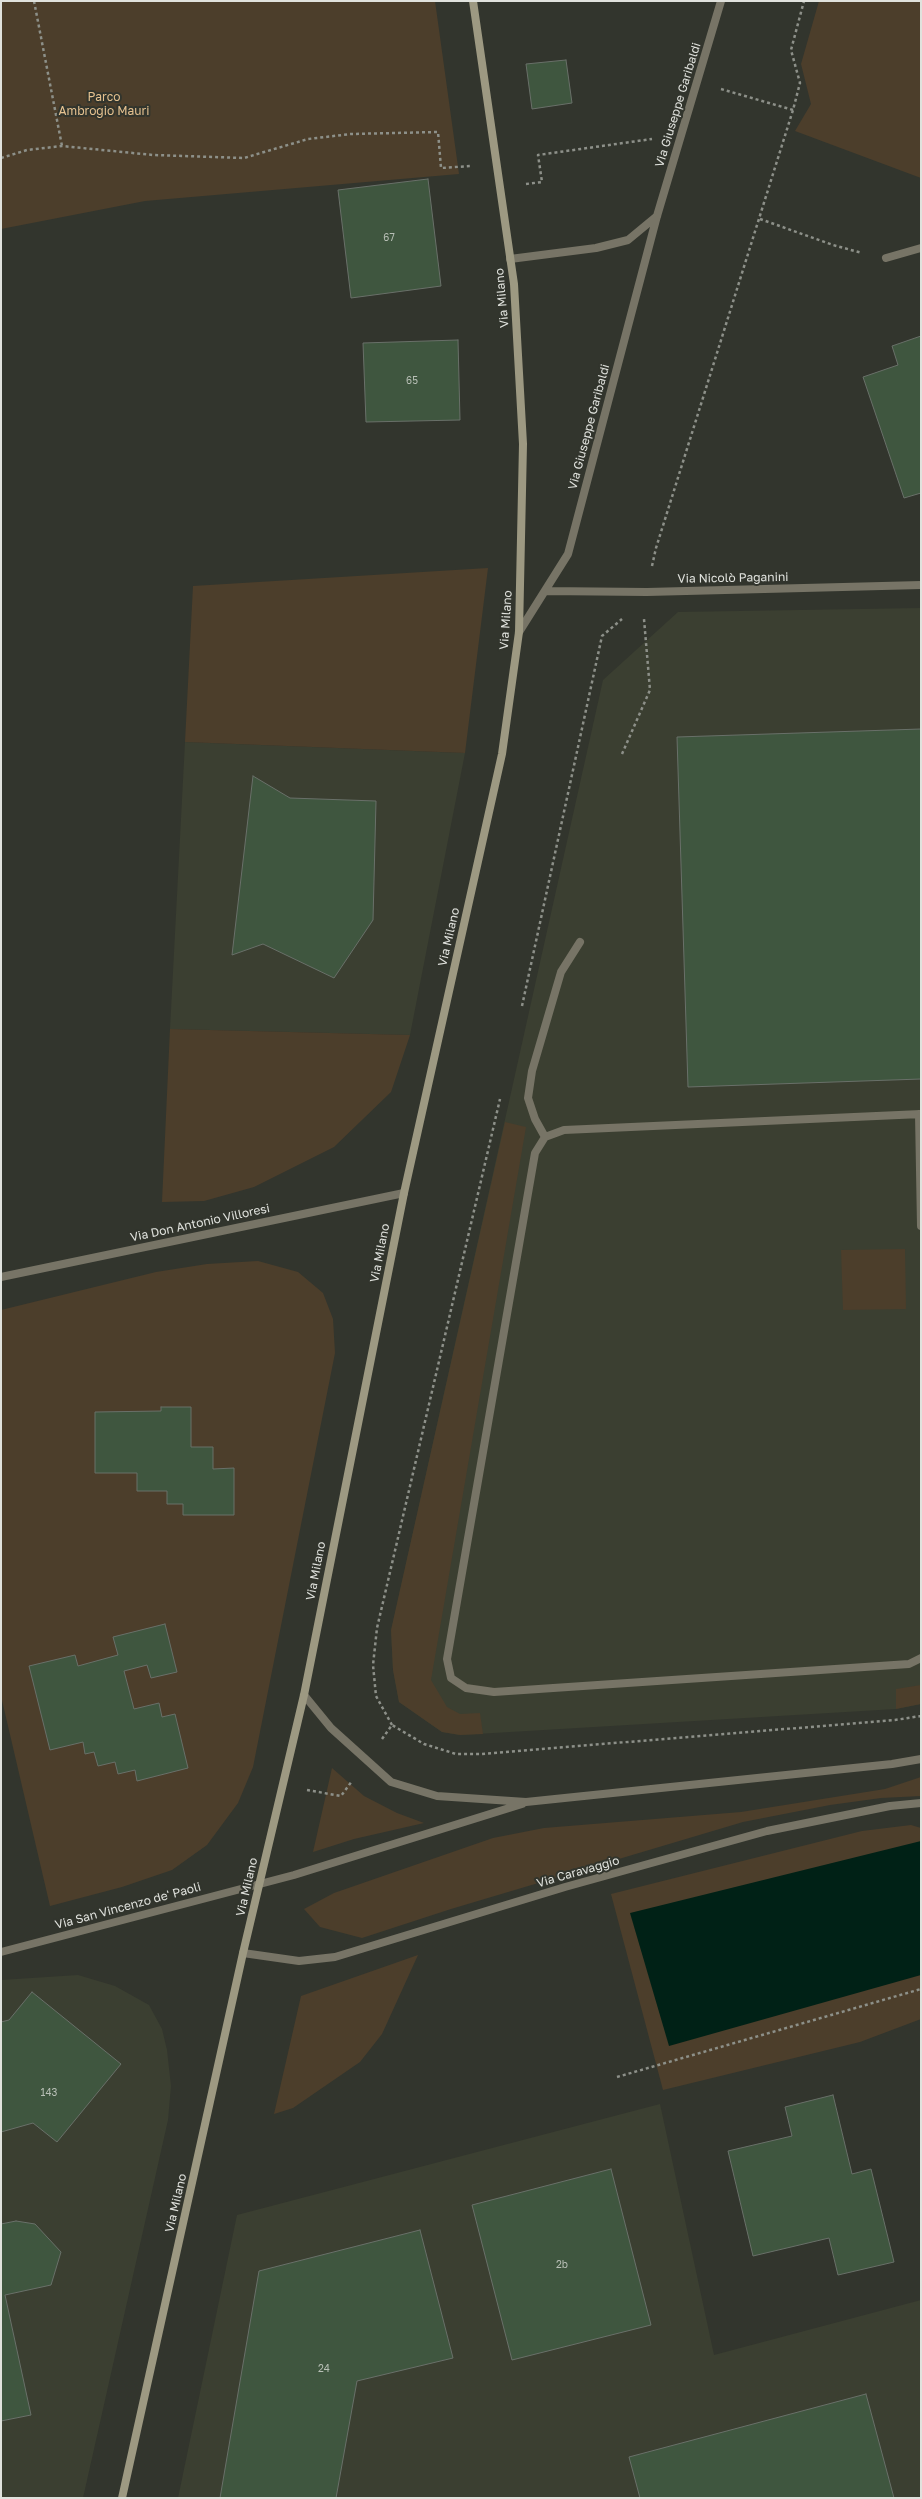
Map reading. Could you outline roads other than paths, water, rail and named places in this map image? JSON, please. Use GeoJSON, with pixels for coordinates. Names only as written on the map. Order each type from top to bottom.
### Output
{"type":"FeatureCollection","features":[{"type":"Feature","properties":{"kind":"main road","name":"Via Milano"},"geometry":{"type":"LineString","coordinates":[[122,2498],[243,1953],[304,1695],[404,1193],[502,754],[519,632],[523,444],[514,291],[501,188],[473,1]]}},
{"type":"Feature","properties":{"kind":"street","name":"Via Giuseppe Garibaldi"},"geometry":{"type":"LineString","coordinates":[[519,632],[568,554],[657,216],[721,1]]}},
{"type":"Feature","properties":{"kind":"street"},"geometry":{"type":"LineString","coordinates":[[510,259],[596,248],[628,240],[657,216]]}},
{"type":"Feature","properties":{"kind":"street"},"geometry":{"type":"LineString","coordinates":[[886,258],[921,248]]}},
{"type":"Feature","properties":{"kind":"street","name":"Via Nicolò Paganini"},"geometry":{"type":"LineString","coordinates":[[545,591],[647,592],[921,585]]}},
{"type":"Feature","properties":{"kind":"street"},"geometry":{"type":"LineString","coordinates":[[545,1137],[535,1119],[528,1098],[532,1070],[561,972],[580,942]]}},
{"type":"Feature","properties":{"kind":"street"},"geometry":{"type":"LineString","coordinates":[[921,1226],[920,1114],[564,1130],[545,1137],[535,1153],[447,1660],[451,1678],[466,1688],[494,1692],[902,1664],[921,1658]]}},
{"type":"Feature","properties":{"kind":"street","name":"Via Don Antonio Villoresi"},"geometry":{"type":"LineString","coordinates":[[1,1277],[404,1193]]}},
{"type":"Feature","properties":{"kind":"street"},"geometry":{"type":"LineString","coordinates":[[304,1695],[331,1728],[391,1782],[437,1796],[526,1802],[884,1765],[921,1759]]}},
{"type":"Feature","properties":{"kind":"street"},"geometry":{"type":"LineString","coordinates":[[260,1883],[294,1875],[526,1802]]}},
{"type":"Feature","properties":{"kind":"street","name":"Via Caravaggio"},"geometry":{"type":"LineString","coordinates":[[243,1953],[299,1961],[335,1957],[565,1887],[767,1831],[890,1806],[921,1803]]}},
{"type":"Feature","properties":{"kind":"street","name":"Via San Vincenzo de' Paoli"},"geometry":{"type":"LineString","coordinates":[[1,1952],[260,1883]]}},
{"type":"Feature","properties":{"kind":"park label","name":"Parco Ambrogio Mauri"},"geometry":{"type":"Point","coordinates":[104,104]}}]}
